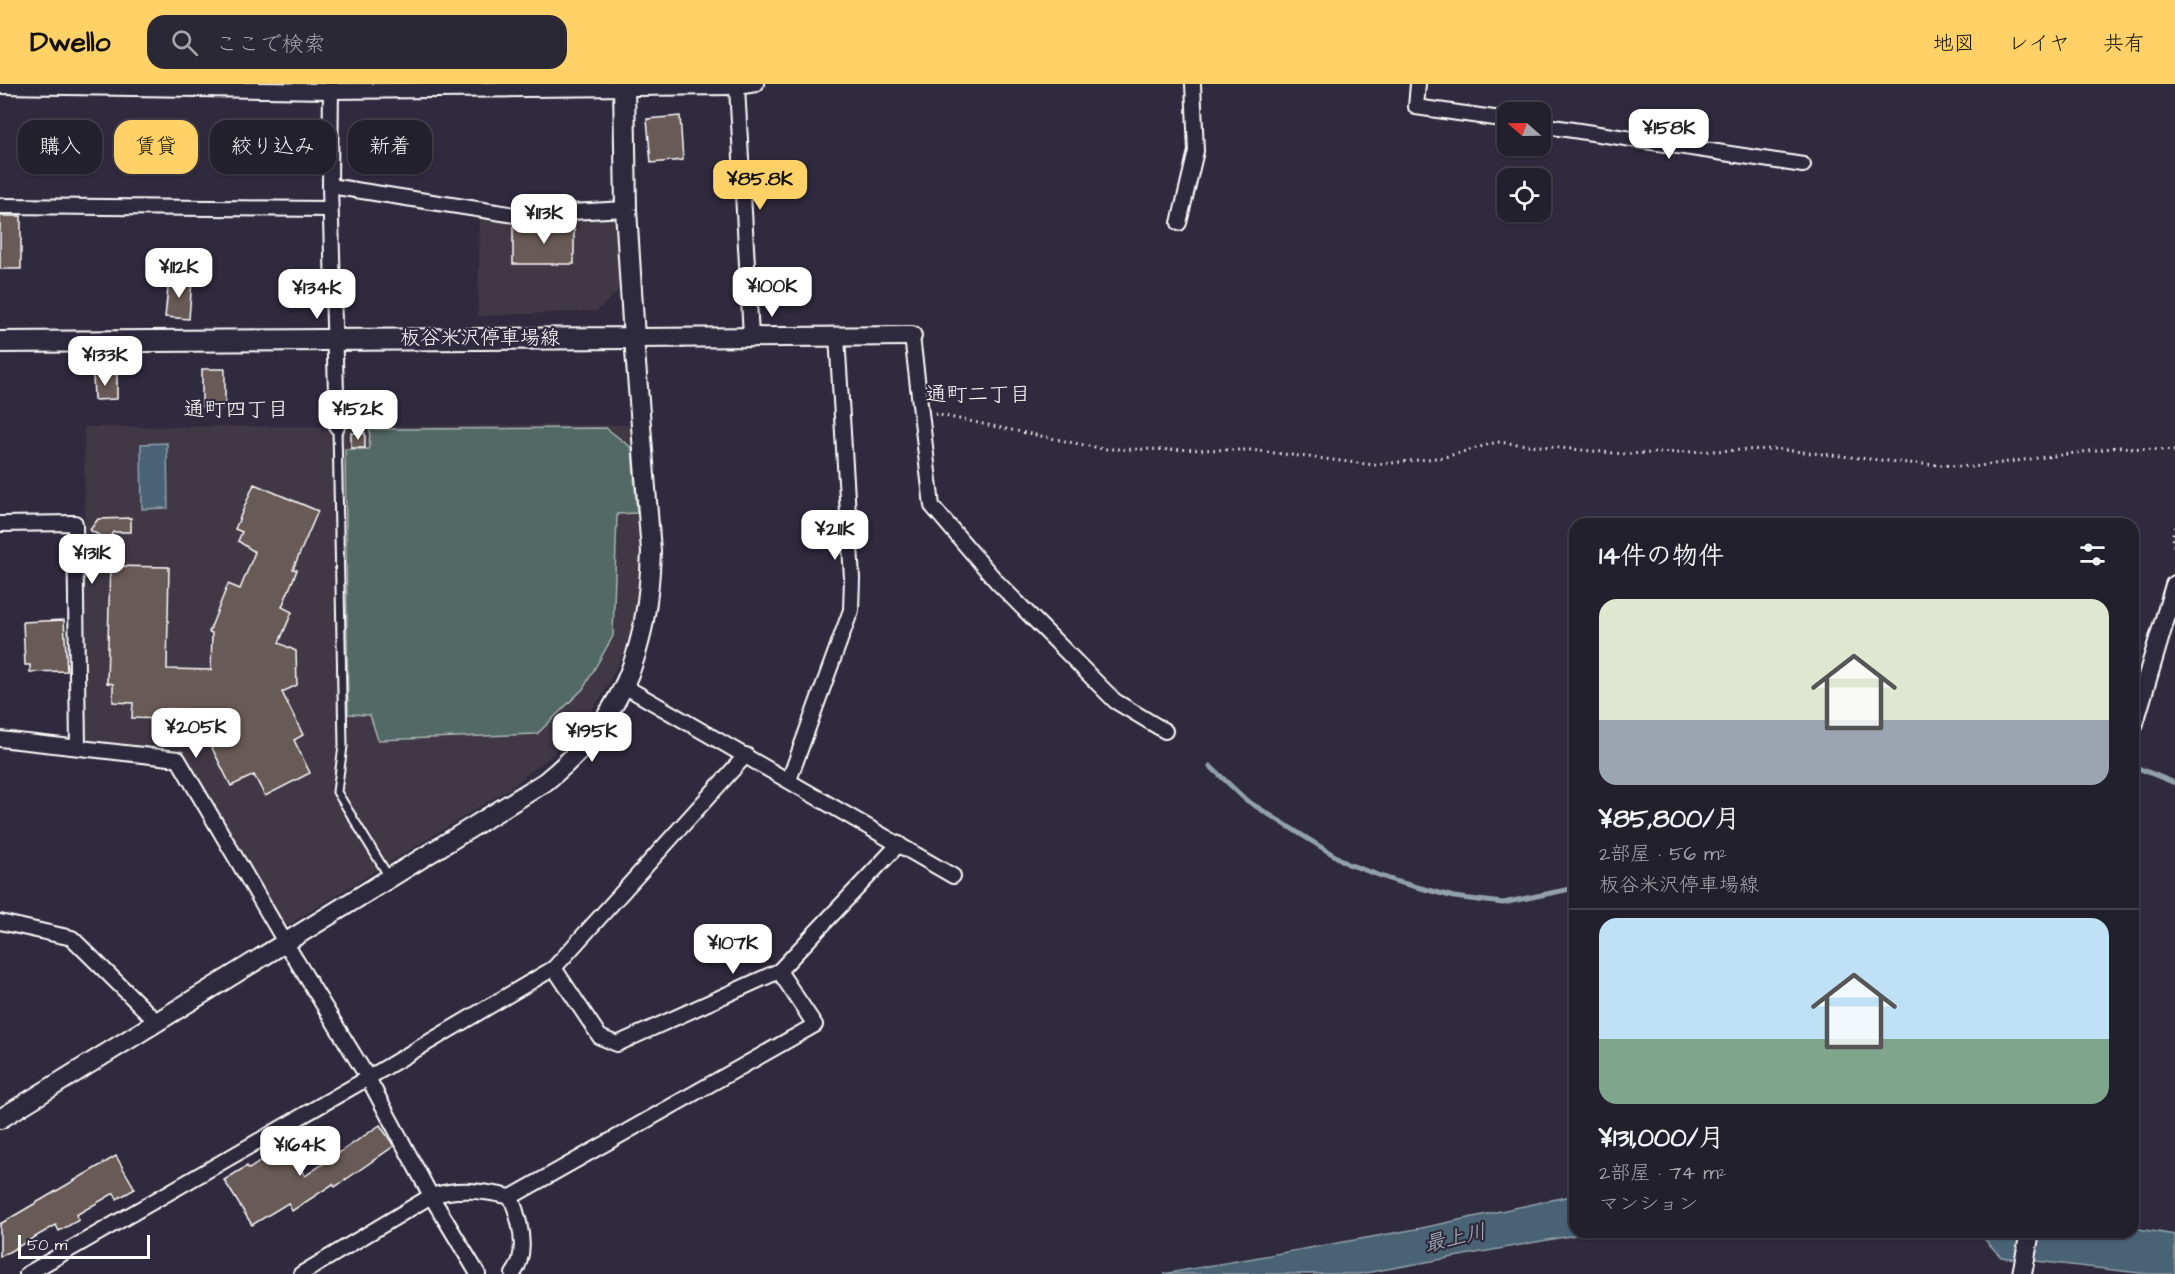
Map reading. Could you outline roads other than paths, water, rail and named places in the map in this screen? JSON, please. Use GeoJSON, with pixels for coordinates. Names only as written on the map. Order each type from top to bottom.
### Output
{"type":"FeatureCollection","features":[{"type":"Feature","properties":{"kind":"main road"},"geometry":{"type":"LineString","coordinates":[[625,86],[626,209],[634,338]]}},
{"type":"Feature","properties":{"kind":"main road","name":"板谷米沢停車場線"},"geometry":{"type":"LineString","coordinates":[[0,342],[634,338]]}},
{"type":"Feature","properties":{"kind":"street"},"geometry":{"type":"LineString","coordinates":[[0,86],[737,87],[756,84]]}},
{"type":"Feature","properties":{"kind":"street"},"geometry":{"type":"LineString","coordinates":[[1179,223],[1196,151],[1193,84]]}},
{"type":"Feature","properties":{"kind":"street"},"geometry":{"type":"LineString","coordinates":[[1418,84],[1416,107],[1497,118]]}},
{"type":"Feature","properties":{"kind":"street"},"geometry":{"type":"LineString","coordinates":[[737,87],[751,336]]}},
{"type":"Feature","properties":{"kind":"street"},"geometry":{"type":"LineString","coordinates":[[331,88],[330,209],[336,339],[337,427]]}},
{"type":"Feature","properties":{"kind":"street"},"geometry":{"type":"LineString","coordinates":[[1551,127],[1803,165]]}},
{"type":"Feature","properties":{"kind":"street"},"geometry":{"type":"LineString","coordinates":[[330,186],[515,214],[626,209]]}},
{"type":"Feature","properties":{"kind":"street"},"geometry":{"type":"LineString","coordinates":[[0,206],[330,209]]}},
{"type":"Feature","properties":{"kind":"street"},"geometry":{"type":"LineString","coordinates":[[789,780],[852,610],[837,336]]}},
{"type":"Feature","properties":{"kind":"street"},"geometry":{"type":"LineString","coordinates":[[0,1119],[553,775],[581,749],[624,686],[643,634],[650,583],[651,551],[634,338],[912,336],[932,506],[997,582],[1115,701],[1165,731]]}},
{"type":"Feature","properties":{"kind":"street"},"geometry":{"type":"LineString","coordinates":[[0,524],[75,523],[78,747]]}},
{"type":"Feature","properties":{"kind":"street"},"geometry":{"type":"LineString","coordinates":[[2139,706],[2175,585]]}},
{"type":"Feature","properties":{"kind":"street"},"geometry":{"type":"LineString","coordinates":[[624,686],[953,876]]}},
{"type":"Feature","properties":{"kind":"street"},"geometry":{"type":"LineString","coordinates":[[0,739],[178,759],[368,1078],[431,1196],[478,1274]]}},
{"type":"Feature","properties":{"kind":"street"},"geometry":{"type":"LineString","coordinates":[[27,1274],[554,968],[746,755]]}},
{"type":"Feature","properties":{"kind":"street"},"geometry":{"type":"LineString","coordinates":[[554,968],[600,1037],[617,1044],[778,971],[899,844]]}},
{"type":"Feature","properties":{"kind":"street"},"geometry":{"type":"LineString","coordinates":[[0,922],[72,938],[156,1022]]}},
{"type":"Feature","properties":{"kind":"street"},"geometry":{"type":"LineString","coordinates":[[302,1274],[431,1196],[450,1190],[479,1190],[511,1197],[815,1025],[778,971]]}},
{"type":"Feature","properties":{"kind":"street"},"geometry":{"type":"LineString","coordinates":[[511,1197],[519,1216],[522,1243],[518,1267],[513,1274]]}},
{"type":"Feature","properties":{"kind":"street"},"geometry":{"type":"LineString","coordinates":[[2022,1274],[2029,1238]]}},
{"type":"Feature","properties":{"kind":"lane"},"geometry":{"type":"LineString","coordinates":[[337,427],[343,746],[337,792],[389,877]]}},
{"type":"Feature","properties":{"kind":"water"},"geometry":{"type":"Polygon","coordinates":[[[167,443],[168,508],[142,509],[141,444],[167,443]]]}},
{"type":"Feature","properties":{"kind":"water","name":"最上川"},"geometry":{"type":"Polygon","coordinates":[[[1569,1196],[1569,1236],[1360,1274],[1163,1274],[1422,1228],[1569,1196]]]}},
{"type":"Feature","properties":{"kind":"water"},"geometry":{"type":"Polygon","coordinates":[[[2139,1229],[2175,1235],[2175,1274],[2148,1274],[2001,1257],[1984,1238],[2139,1238],[2139,1229]]]}},
{"type":"Feature","properties":{"kind":"waterway"},"geometry":{"type":"LineString","coordinates":[[1210,766],[1246,800],[1348,864],[1395,881],[1454,897],[1503,903],[1569,889]]}},
{"type":"Feature","properties":{"kind":"waterway"},"geometry":{"type":"LineString","coordinates":[[2139,768],[2175,783]]}},
{"type":"Feature","properties":{"kind":"district","name":"通町二丁目"},"geometry":{"type":"Point","coordinates":[978,394]}},
{"type":"Feature","properties":{"kind":"district","name":"通町四丁目"},"geometry":{"type":"Point","coordinates":[236,409]}}]}
